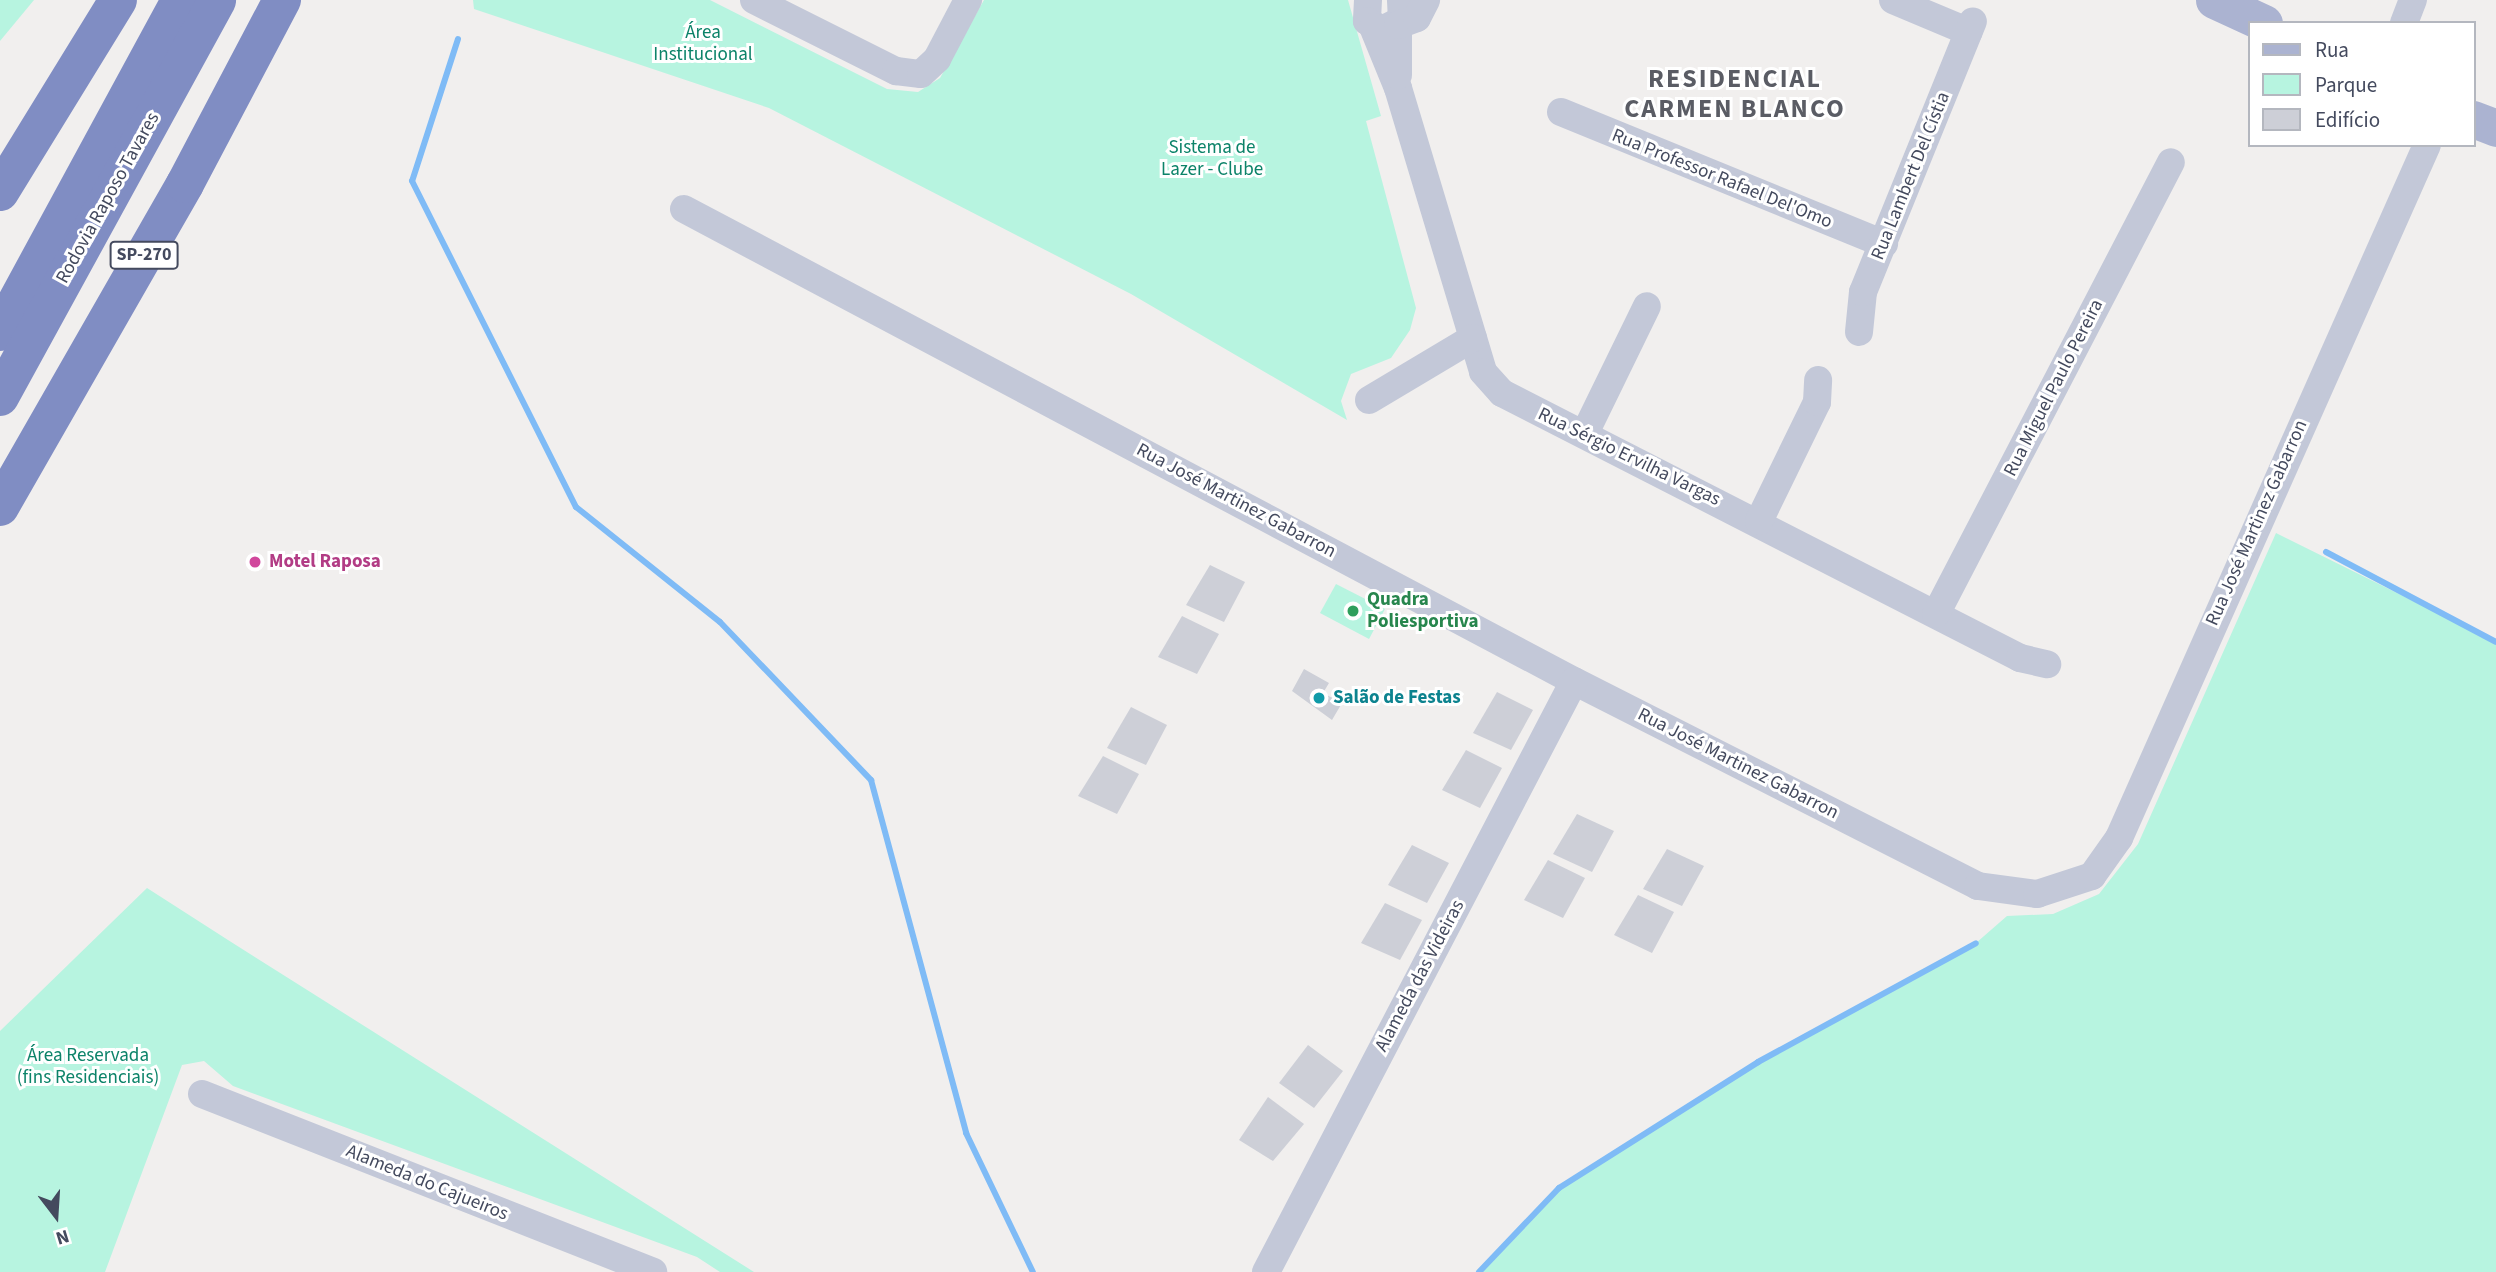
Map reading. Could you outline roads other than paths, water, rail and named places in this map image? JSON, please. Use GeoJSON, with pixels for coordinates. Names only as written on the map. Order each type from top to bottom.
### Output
{"type":"FeatureCollection","features":[{"type":"Feature","properties":{"kind":"highway"},"geometry":{"type":"LineString","coordinates":[[0,192],[118,0]]}},
{"type":"Feature","properties":{"kind":"highway","name":"Rodovia Raposo Tavares"},"geometry":{"type":"LineString","coordinates":[[0,332],[180,0]]}},
{"type":"Feature","properties":{"kind":"highway","name":"Rodovia Raposo Tavares"},"geometry":{"type":"LineString","coordinates":[[0,397],[217,0]]}},
{"type":"Feature","properties":{"kind":"highway","name":"SP-270"},"geometry":{"type":"LineString","coordinates":[[0,507],[185,184],[282,0]]}},
{"type":"Feature","properties":{"kind":"highway"},"geometry":{"type":"LineString","coordinates":[[0,283],[116,121]]}},
{"type":"Feature","properties":{"kind":"main road"},"geometry":{"type":"LineString","coordinates":[[2214,0],[2260,21]]}},
{"type":"Feature","properties":{"kind":"main road"},"geometry":{"type":"LineString","coordinates":[[2475,119],[2496,128]]}},
{"type":"Feature","properties":{"kind":"street"},"geometry":{"type":"LineString","coordinates":[[754,0],[896,71],[921,74],[937,59],[968,0]]}},
{"type":"Feature","properties":{"kind":"street"},"geometry":{"type":"LineString","coordinates":[[1378,9],[1417,18],[1426,0]]}},
{"type":"Feature","properties":{"kind":"street","name":"Rua Lambert Del Cístia"},"geometry":{"type":"LineString","coordinates":[[1859,332],[1863,292],[1971,27],[1893,0]]}},
{"type":"Feature","properties":{"kind":"street"},"geometry":{"type":"LineString","coordinates":[[2405,21],[2413,0]]}},
{"type":"Feature","properties":{"kind":"street","name":"Rua Sérgio Ervilha Vargas"},"geometry":{"type":"LineString","coordinates":[[1378,9],[1398,88],[1483,372],[1503,393],[1759,521],[2020,658],[2047,664]]}},
{"type":"Feature","properties":{"kind":"street","name":"Rua Professor Rafael Del'Omo"},"geometry":{"type":"LineString","coordinates":[[1561,112],[1884,244]]}},
{"type":"Feature","properties":{"kind":"street","name":"Rua José Martinez Gabarron"},"geometry":{"type":"LineString","coordinates":[[684,209],[1574,681],[1978,886],[2037,894],[2092,876],[2144,786],[2426,147]]}},
{"type":"Feature","properties":{"kind":"street","name":"Rua Miguel Paulo Pereira"},"geometry":{"type":"LineString","coordinates":[[1936,614],[2171,162]]}},
{"type":"Feature","properties":{"kind":"street"},"geometry":{"type":"LineString","coordinates":[[1585,433],[1647,306]]}},
{"type":"Feature","properties":{"kind":"street"},"geometry":{"type":"LineString","coordinates":[[1368,400],[1473,338]]}},
{"type":"Feature","properties":{"kind":"street"},"geometry":{"type":"LineString","coordinates":[[1759,521],[1817,402],[1818,380]]}},
{"type":"Feature","properties":{"kind":"street","name":"Alameda das Videiras"},"geometry":{"type":"LineString","coordinates":[[1266,1272],[1574,681]]}},
{"type":"Feature","properties":{"kind":"street","name":"Alameda do Cajueiros"},"geometry":{"type":"LineString","coordinates":[[202,1094],[653,1272]]}},
{"type":"Feature","properties":{"kind":"waterway"},"geometry":{"type":"LineString","coordinates":[[458,39],[412,181],[576,507],[720,622],[871,780],[966,1133],[1033,1272]]}},
{"type":"Feature","properties":{"kind":"waterway"},"geometry":{"type":"LineString","coordinates":[[2326,552],[2496,642]]}},
{"type":"Feature","properties":{"kind":"waterway"},"geometry":{"type":"LineString","coordinates":[[1479,1272],[1559,1188],[1758,1062],[1976,943]]}},
{"type":"Feature","properties":{"kind":"place","name":"Motel Raposa"},"geometry":{"type":"Point","coordinates":[255,562]}},
{"type":"Feature","properties":{"kind":"place","name":"Quadra Poliesportiva"},"geometry":{"type":"Point","coordinates":[1353,611]}},
{"type":"Feature","properties":{"kind":"place","name":"Salão de Festas"},"geometry":{"type":"Point","coordinates":[1319,698]}},
{"type":"Feature","properties":{"kind":"district","name":"RESIDENCIAL CARMEN BLANCO"},"geometry":{"type":"Point","coordinates":[1735,94]}},
{"type":"Feature","properties":{"kind":"park label","name":"Área Institucional"},"geometry":{"type":"Point","coordinates":[703,44]}},
{"type":"Feature","properties":{"kind":"park label","name":"Sistema de Lazer - Clube"},"geometry":{"type":"Point","coordinates":[1212,159]}},
{"type":"Feature","properties":{"kind":"park label","name":"Área Reservada (fins Residenciais)"},"geometry":{"type":"Point","coordinates":[88,1067]}}]}
